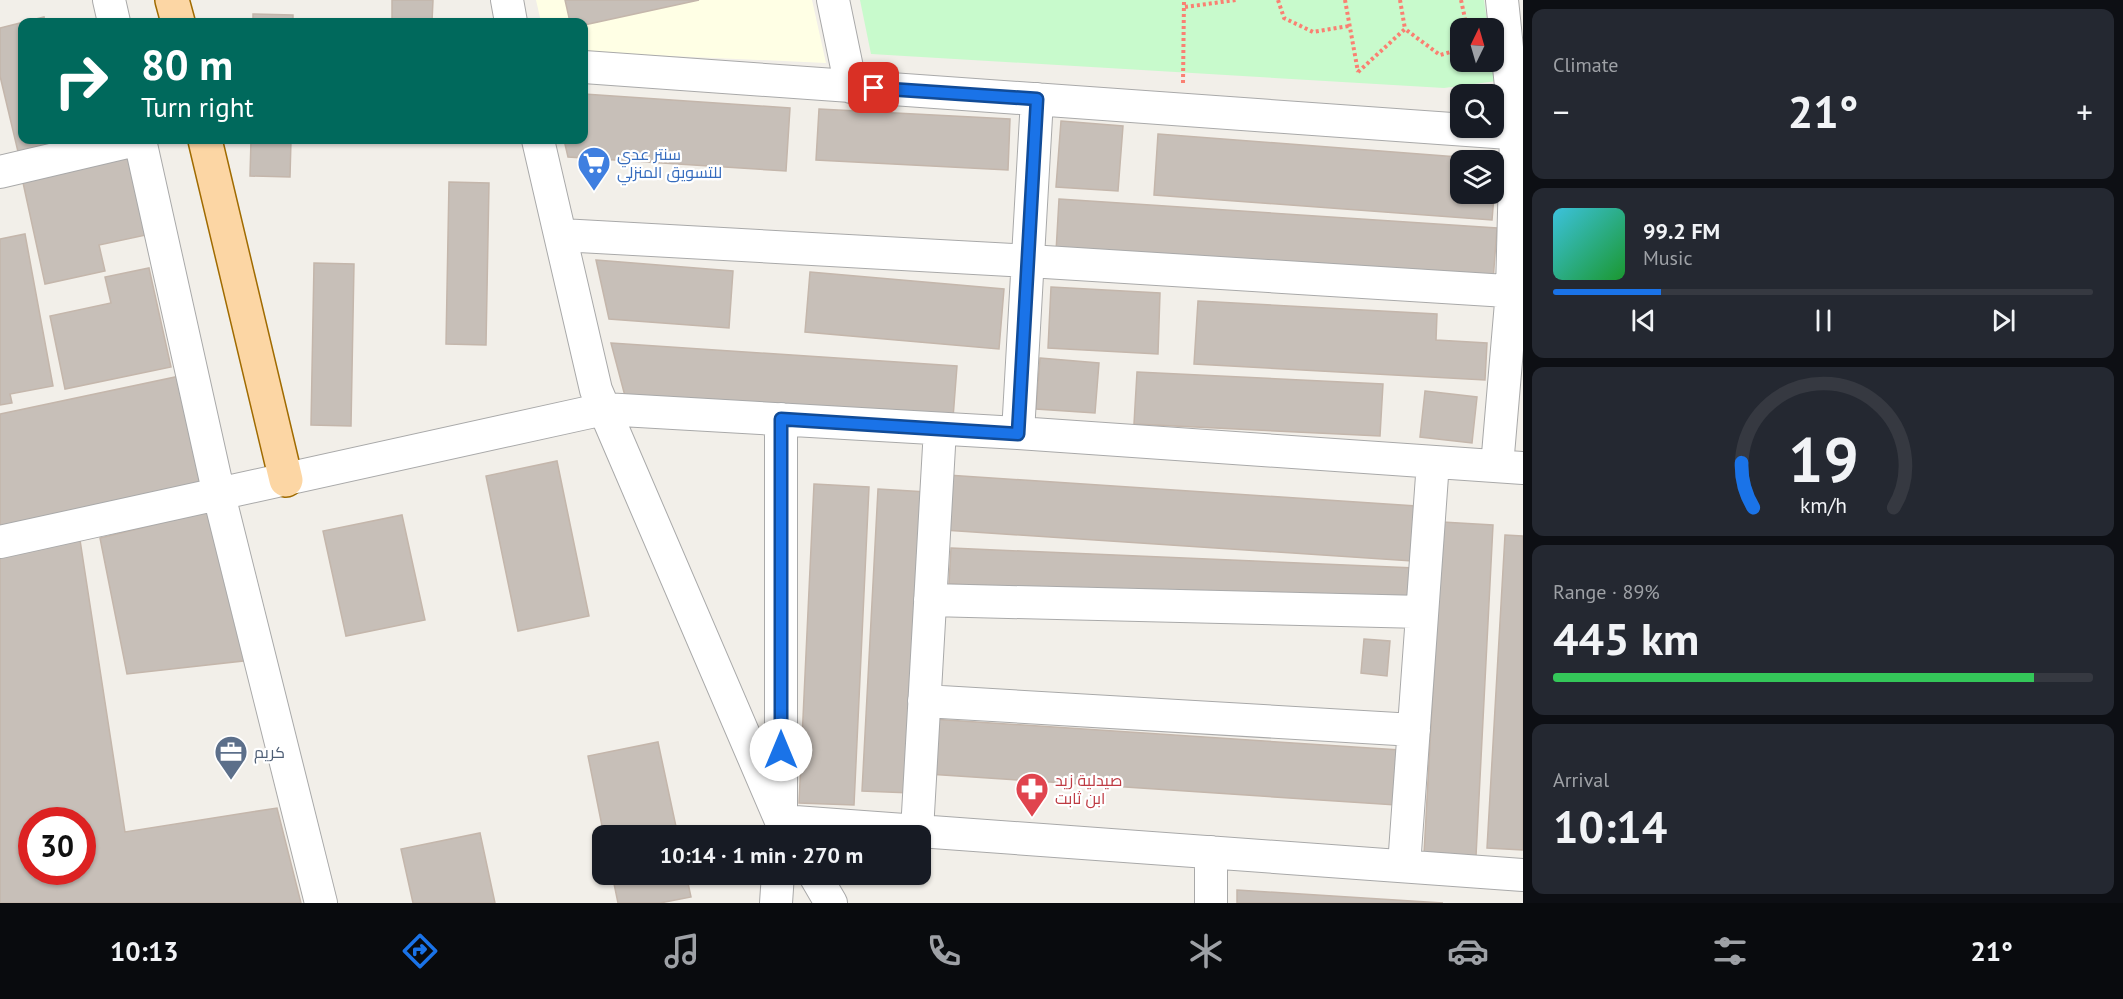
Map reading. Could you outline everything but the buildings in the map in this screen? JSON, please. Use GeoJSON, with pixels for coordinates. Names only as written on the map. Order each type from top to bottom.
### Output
{"type":"FeatureCollection","features":[{"type":"Feature","properties":{"kind":"main road"},"geometry":{"type":"LineString","coordinates":[[172,0],[177,18]]}},
{"type":"Feature","properties":{"kind":"main road"},"geometry":{"type":"LineString","coordinates":[[206,144],[286,480]]}},
{"type":"Feature","properties":{"kind":"street"},"geometry":{"type":"LineString","coordinates":[[109,0],[113,18]]}},
{"type":"Feature","properties":{"kind":"street"},"geometry":{"type":"LineString","coordinates":[[507,0],[511,18]]}},
{"type":"Feature","properties":{"kind":"street"},"geometry":{"type":"LineString","coordinates":[[833,0],[851,87]]}},
{"type":"Feature","properties":{"kind":"street"},"geometry":{"type":"LineString","coordinates":[[0,542],[604,409],[1510,467],[1520,134],[1502,0]]}},
{"type":"Feature","properties":{"kind":"street"},"geometry":{"type":"LineString","coordinates":[[588,67],[1520,134]]}},
{"type":"Feature","properties":{"kind":"street"},"geometry":{"type":"LineString","coordinates":[[1018,434],[1037,99]]}},
{"type":"Feature","properties":{"kind":"street"},"geometry":{"type":"LineString","coordinates":[[0,172],[121,144]]}},
{"type":"Feature","properties":{"kind":"street"},"geometry":{"type":"LineString","coordinates":[[139,144],[219,495],[321,903]]}},
{"type":"Feature","properties":{"kind":"street"},"geometry":{"type":"LineString","coordinates":[[539,144],[596,390],[781,825]]}},
{"type":"Feature","properties":{"kind":"street"},"geometry":{"type":"LineString","coordinates":[[561,236],[1029,261],[1517,291]]}},
{"type":"Feature","properties":{"kind":"street"},"geometry":{"type":"LineString","coordinates":[[781,419],[784,825]]}},
{"type":"Feature","properties":{"kind":"street"},"geometry":{"type":"LineString","coordinates":[[917,825],[940,429]]}},
{"type":"Feature","properties":{"kind":"street"},"geometry":{"type":"LineString","coordinates":[[1404,866],[1433,462]]}},
{"type":"Feature","properties":{"kind":"street"},"geometry":{"type":"LineString","coordinates":[[930,600],[1422,612]]}},
{"type":"Feature","properties":{"kind":"street"},"geometry":{"type":"LineString","coordinates":[[924,701],[1414,730]]}},
{"type":"Feature","properties":{"kind":"street"},"geometry":{"type":"LineString","coordinates":[[931,832],[1523,874]]}},
{"type":"Feature","properties":{"kind":"street"},"geometry":{"type":"LineString","coordinates":[[1211,852],[1211,903]]}},
{"type":"Feature","properties":{"kind":"street"},"geometry":{"type":"LineString","coordinates":[[776,903],[777,885]]}},
{"type":"Feature","properties":{"kind":"street"},"geometry":{"type":"LineString","coordinates":[[820,885],[831,903]]}},
{"type":"Feature","properties":{"kind":"path"},"geometry":{"type":"LineString","coordinates":[[1182,109],[1184,0]]}},
{"type":"Feature","properties":{"kind":"path"},"geometry":{"type":"LineString","coordinates":[[1185,7],[1236,0]]}},
{"type":"Feature","properties":{"kind":"path"},"geometry":{"type":"LineString","coordinates":[[1278,0],[1284,18],[1314,32],[1349,26]]}},
{"type":"Feature","properties":{"kind":"path"},"geometry":{"type":"LineString","coordinates":[[1345,0],[1358,72],[1405,29]]}},
{"type":"Feature","properties":{"kind":"path"},"geometry":{"type":"LineString","coordinates":[[1400,0],[1405,29],[1440,55],[1450,52]]}},
{"type":"Feature","properties":{"kind":"path"},"geometry":{"type":"LineString","coordinates":[[1461,0],[1465,18]]}},
{"type":"Feature","properties":{"kind":"shaded area"},"geometry":{"type":"Polygon","coordinates":[[[536,0],[812,0],[826,63],[588,52],[588,18],[540,18],[536,0]]]}},
{"type":"Feature","properties":{"kind":"green space"},"geometry":{"type":"Polygon","coordinates":[[[860,0],[1484,0],[1487,18],[1450,18],[1450,72],[1496,72],[1497,81],[1450,84],[1450,87],[1444,88],[871,54],[860,0]]]}},
{"type":"Feature","properties":{"kind":"place","name":"سنتر عدي للتسويق المنزلي"},"geometry":{"type":"Point","coordinates":[594,192]}},
{"type":"Feature","properties":{"kind":"place","name":"كريم"},"geometry":{"type":"Point","coordinates":[231,781]}},
{"type":"Feature","properties":{"kind":"place","name":"صيدلية زيد ابن ثابت"},"geometry":{"type":"Point","coordinates":[1032,818]}},
{"type":"Feature","properties":{"kind":"route"},"geometry":{"type":"LineString","coordinates":[[781,750],[781,419],[1018,434],[1037,99],[874,88]]}}]}
